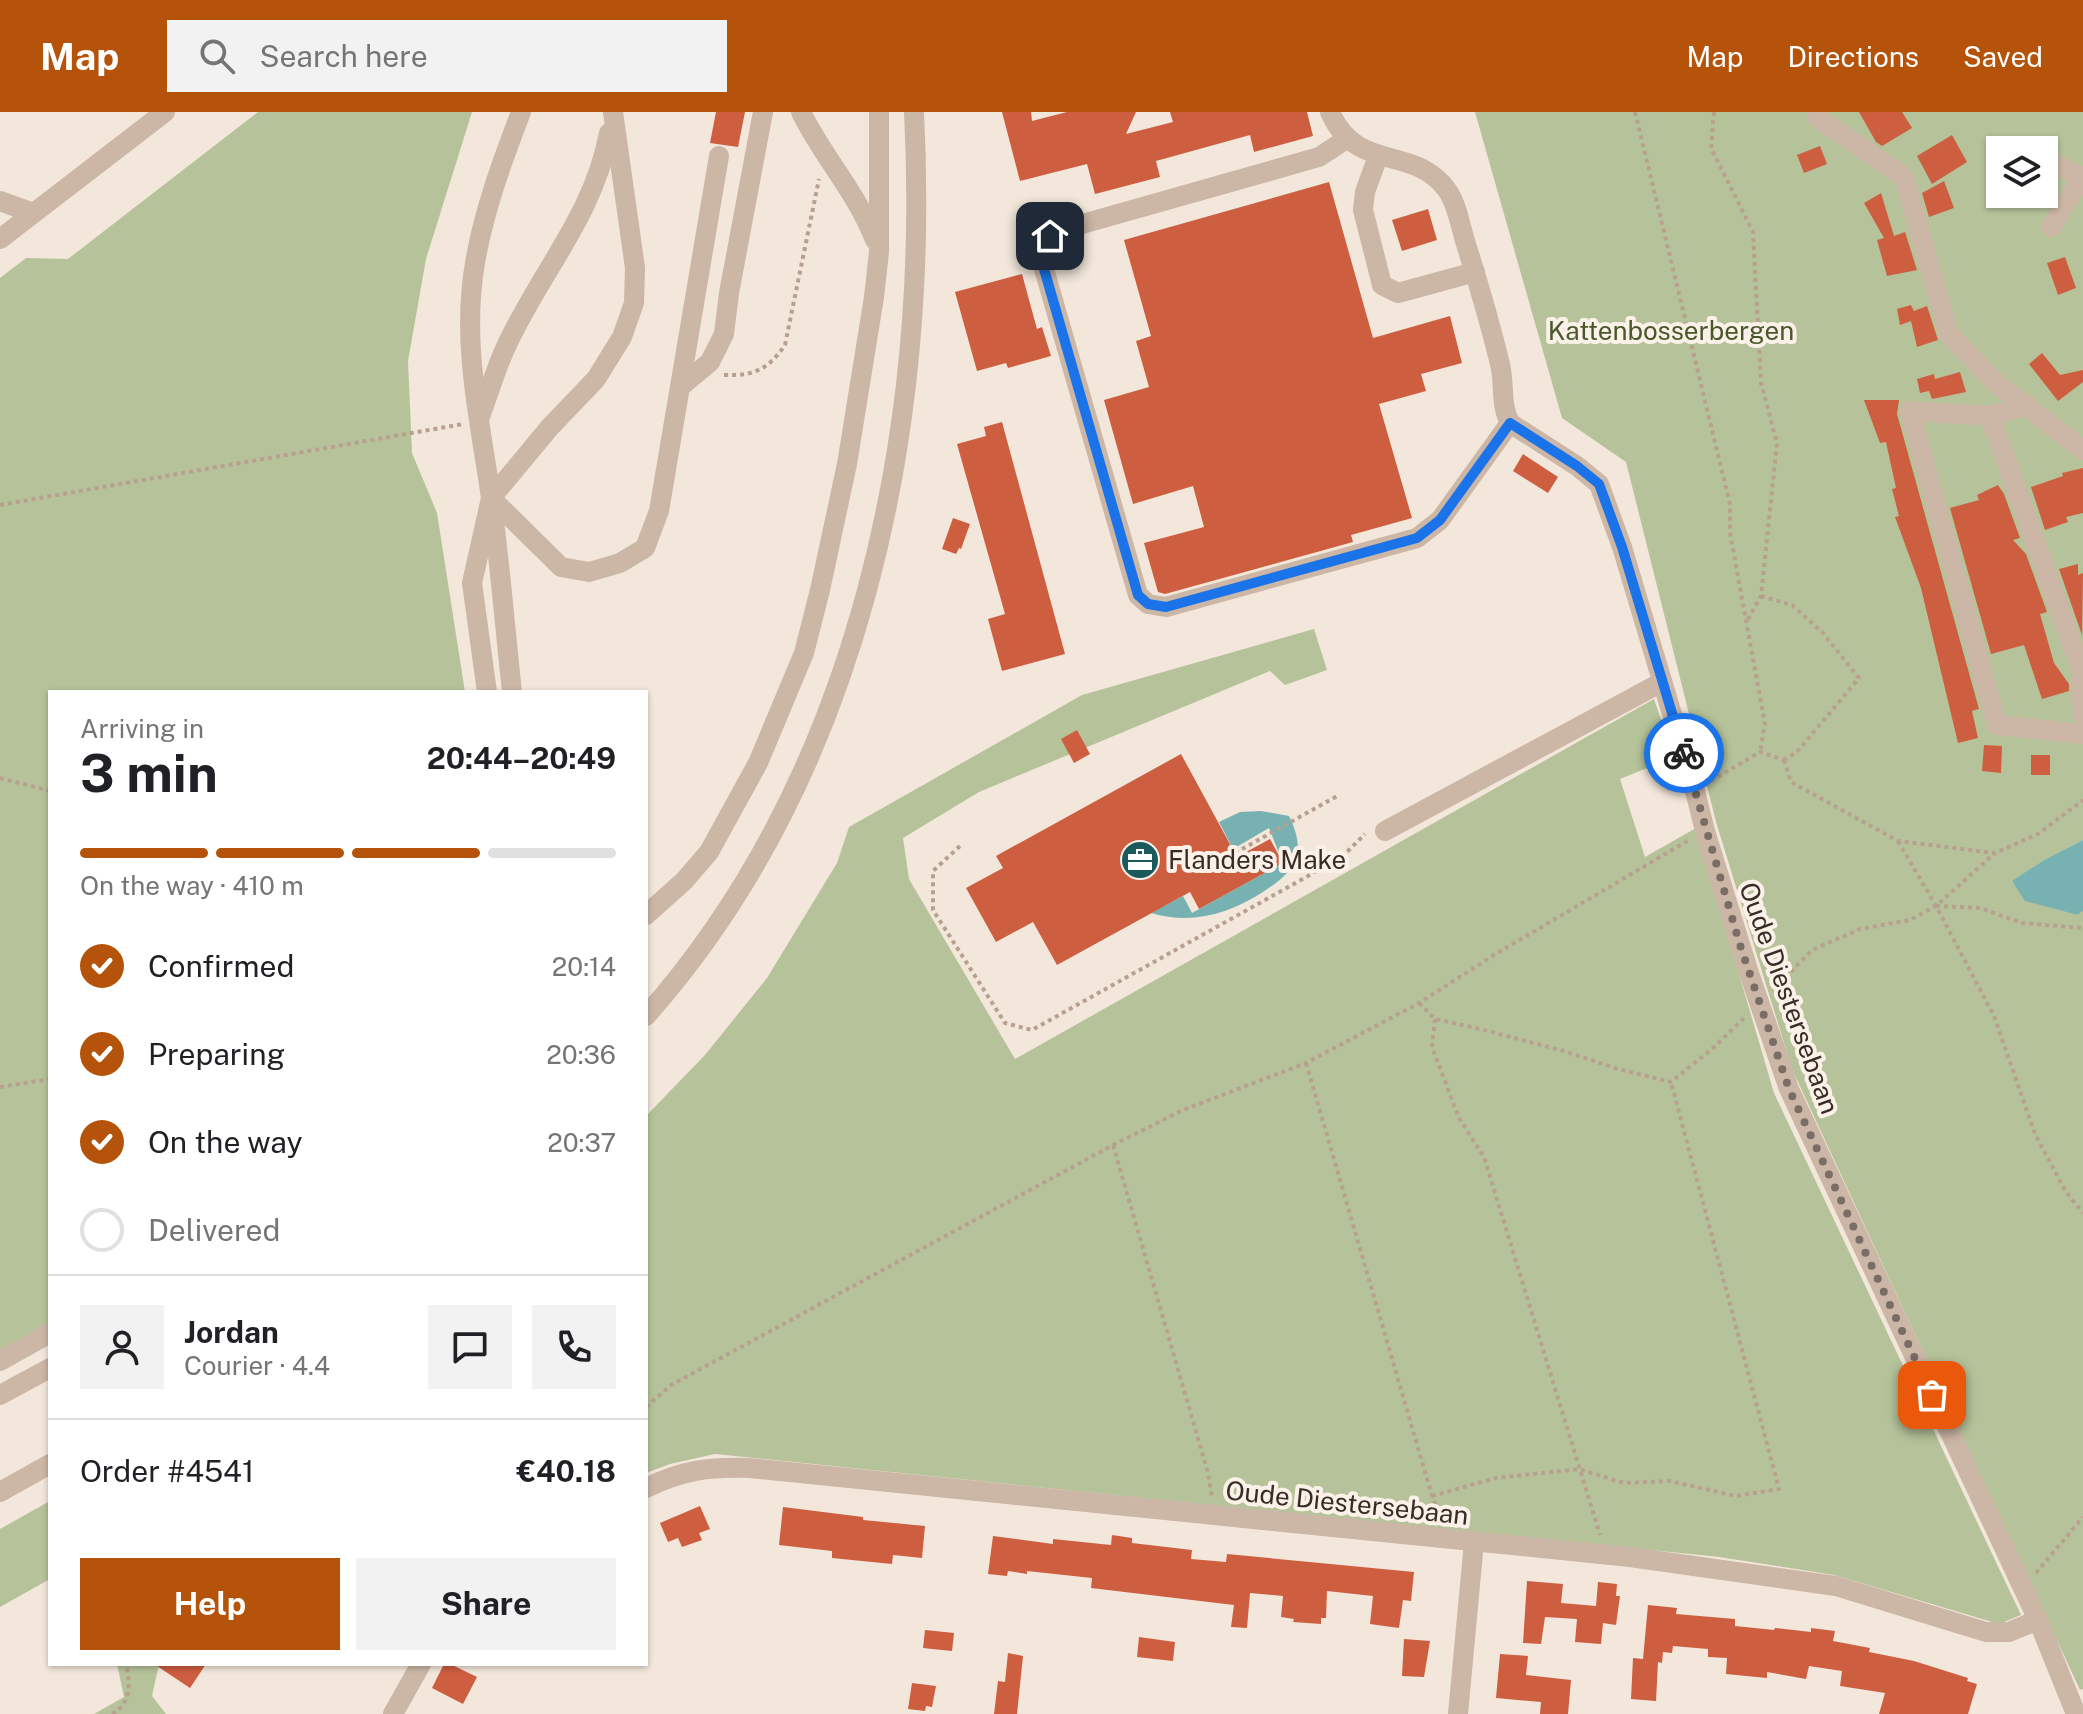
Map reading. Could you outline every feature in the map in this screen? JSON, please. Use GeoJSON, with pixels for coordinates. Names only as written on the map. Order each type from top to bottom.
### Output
{"type":"FeatureCollection","features":[{"type":"Feature","properties":{"kind":"street"},"geometry":{"type":"LineString","coordinates":[[0,239],[165,112]]}},
{"type":"Feature","properties":{"kind":"street"},"geometry":{"type":"LineString","coordinates":[[512,690],[491,498],[471,377],[470,330],[474,265],[490,194],[521,112]]}},
{"type":"Feature","properties":{"kind":"street"},"geometry":{"type":"LineString","coordinates":[[688,380],[710,362],[724,334],[763,112]]}},
{"type":"Feature","properties":{"kind":"street"},"geometry":{"type":"LineString","coordinates":[[801,112],[865,215],[879,252]]}},
{"type":"Feature","properties":{"kind":"street"},"geometry":{"type":"LineString","coordinates":[[648,913],[684,881],[709,852],[758,763],[804,653],[847,464],[879,252],[879,112]]}},
{"type":"Feature","properties":{"kind":"street"},"geometry":{"type":"LineString","coordinates":[[648,1014],[680,978],[768,841],[812,754],[873,571],[907,373],[917,216],[914,112]]}},
{"type":"Feature","properties":{"kind":"street"},"geometry":{"type":"LineString","coordinates":[[1330,112],[1348,138],[1378,156],[1419,166],[1441,182],[1455,208],[1475,272],[1501,367],[1503,407],[1510,423],[1440,520],[1417,538],[1166,607],[1148,604],[1138,595],[1042,262],[1044,249],[1050,236],[1061,230],[1319,157],[1348,138]]}},
{"type":"Feature","properties":{"kind":"street"},"geometry":{"type":"LineString","coordinates":[[1817,112],[1817,117],[1904,177],[1949,334],[1995,382],[2083,450]]}},
{"type":"Feature","properties":{"kind":"street"},"geometry":{"type":"LineString","coordinates":[[478,422],[505,349],[548,269],[584,212],[603,163],[613,113]]}},
{"type":"Feature","properties":{"kind":"street"},"geometry":{"type":"LineString","coordinates":[[487,690],[472,583],[491,498],[550,427],[596,379],[622,337],[634,303],[635,268],[613,113]]}},
{"type":"Feature","properties":{"kind":"street"},"geometry":{"type":"LineString","coordinates":[[491,498],[561,567],[589,572],[620,563],[645,548],[659,511],[688,380],[719,156]]}},
{"type":"Feature","properties":{"kind":"street"},"geometry":{"type":"LineString","coordinates":[[1378,156],[1365,192],[1363,210],[1382,285],[1398,293],[1475,272]]}},
{"type":"Feature","properties":{"kind":"street"},"geometry":{"type":"LineString","coordinates":[[2051,227],[2083,176],[2058,164]]}},
{"type":"Feature","properties":{"kind":"street"},"geometry":{"type":"LineString","coordinates":[[0,201],[33,213]]}},
{"type":"Feature","properties":{"kind":"street"},"geometry":{"type":"LineString","coordinates":[[2028,405],[1990,416],[1910,411],[1997,725],[2083,734]]}},
{"type":"Feature","properties":{"kind":"street"},"geometry":{"type":"LineString","coordinates":[[1990,416],[2082,669],[2083,715]]}},
{"type":"Feature","properties":{"kind":"street","name":"Oude Diestersebaan"},"geometry":{"type":"LineString","coordinates":[[1510,423],[1577,466],[1599,484],[1614,520],[1705,831],[1789,1089],[2038,1620],[2076,1714]]}},
{"type":"Feature","properties":{"kind":"street"},"geometry":{"type":"LineString","coordinates":[[1376,832],[1662,682]]}},
{"type":"Feature","properties":{"kind":"street"},"geometry":{"type":"LineString","coordinates":[[648,896],[684,881]]}},
{"type":"Feature","properties":{"kind":"street"},"geometry":{"type":"LineString","coordinates":[[0,1361],[48,1334]]}},
{"type":"Feature","properties":{"kind":"street"},"geometry":{"type":"LineString","coordinates":[[0,1380],[48,1354]]}},
{"type":"Feature","properties":{"kind":"street"},"geometry":{"type":"LineString","coordinates":[[0,1395],[48,1369]]}},
{"type":"Feature","properties":{"kind":"street"},"geometry":{"type":"LineString","coordinates":[[0,1492],[48,1465]]}},
{"type":"Feature","properties":{"kind":"street","name":"Oude Diestersebaan"},"geometry":{"type":"LineString","coordinates":[[648,1487],[670,1476],[705,1467],[749,1468],[1735,1570],[1836,1586],[1986,1632],[2009,1632],[2038,1620]]}},
{"type":"Feature","properties":{"kind":"street"},"geometry":{"type":"LineString","coordinates":[[1458,1714],[1474,1542]]}},
{"type":"Feature","properties":{"kind":"street"},"geometry":{"type":"LineString","coordinates":[[393,1714],[420,1666]]}},
{"type":"Feature","properties":{"kind":"path"},"geometry":{"type":"LineString","coordinates":[[1635,112],[1730,504],[1730,533],[1765,724],[1760,752],[1695,791]]}},
{"type":"Feature","properties":{"kind":"path"},"geometry":{"type":"LineString","coordinates":[[1714,112],[1711,148],[1753,232],[1761,383],[1777,443],[1761,596],[1746,622]]}},
{"type":"Feature","properties":{"kind":"path"},"geometry":{"type":"LineString","coordinates":[[688,380],[751,374],[774,362],[785,345],[824,153]]}},
{"type":"Feature","properties":{"kind":"path"},"geometry":{"type":"LineString","coordinates":[[0,505],[478,422]]}},
{"type":"Feature","properties":{"kind":"path"},"geometry":{"type":"LineString","coordinates":[[1761,596],[1792,605],[1822,632],[1859,678],[1797,752],[1784,760]]}},
{"type":"Feature","properties":{"kind":"path"},"geometry":{"type":"LineString","coordinates":[[1760,752],[1784,760]]}},
{"type":"Feature","properties":{"kind":"path"},"geometry":{"type":"LineString","coordinates":[[1784,760],[1791,782],[1898,841],[1995,853]]}},
{"type":"Feature","properties":{"kind":"path"},"geometry":{"type":"LineString","coordinates":[[0,778],[48,790]]}},
{"type":"Feature","properties":{"kind":"path"},"geometry":{"type":"LineString","coordinates":[[1235,853],[1339,795]]}},
{"type":"Feature","properties":{"kind":"path"},"geometry":{"type":"LineString","coordinates":[[1671,1082],[1760,1004],[1812,950],[1860,929],[1910,920],[1936,906],[1995,853],[2038,834],[2083,800]]}},
{"type":"Feature","properties":{"kind":"path"},"geometry":{"type":"LineString","coordinates":[[648,1405],[671,1385],[1113,1145],[1183,1110],[1306,1063],[1419,1003],[1494,955],[1705,831]]}},
{"type":"Feature","properties":{"kind":"path"},"geometry":{"type":"LineString","coordinates":[[960,846],[933,871],[933,910],[1005,1023],[1032,1030],[1308,876],[1376,832]]}},
{"type":"Feature","properties":{"kind":"path"},"geometry":{"type":"LineString","coordinates":[[1898,841],[1994,1016],[2035,1134],[2066,1192],[2083,1213]]}},
{"type":"Feature","properties":{"kind":"path"},"geometry":{"type":"LineString","coordinates":[[1936,906],[1980,908],[2022,923],[2083,928]]}},
{"type":"Feature","properties":{"kind":"path"},"geometry":{"type":"LineString","coordinates":[[1419,1003],[1435,1019],[1671,1082]]}},
{"type":"Feature","properties":{"kind":"path"},"geometry":{"type":"LineString","coordinates":[[1435,1019],[1432,1047],[1459,1118],[1484,1157],[1607,1555]]}},
{"type":"Feature","properties":{"kind":"path"},"geometry":{"type":"LineString","coordinates":[[1306,1063],[1432,1496],[1449,1540]]}},
{"type":"Feature","properties":{"kind":"path"},"geometry":{"type":"LineString","coordinates":[[0,1087],[48,1079]]}},
{"type":"Feature","properties":{"kind":"path"},"geometry":{"type":"LineString","coordinates":[[1432,1496],[1496,1478],[1579,1469],[1624,1483],[1670,1481],[1736,1496],[1779,1489],[1671,1082]]}},
{"type":"Feature","properties":{"kind":"path"},"geometry":{"type":"LineString","coordinates":[[1113,1145],[1208,1473],[1214,1516]]}},
{"type":"Feature","properties":{"kind":"path"},"geometry":{"type":"LineString","coordinates":[[2023,1590],[2083,1517]]}},
{"type":"Feature","properties":{"kind":"path"},"geometry":{"type":"LineString","coordinates":[[112,1714],[119,1710],[130,1690],[126,1666]]}},
{"type":"Feature","properties":{"kind":"green space"},"geometry":{"type":"Polygon","coordinates":[[[258,112],[472,112],[426,259],[408,361],[412,453],[437,513],[465,690],[48,690],[48,1326],[0,1352],[0,278],[26,258],[68,259],[258,112]]]}},
{"type":"Feature","properties":{"kind":"green space","name":"Kattenbosserbergen"},"geometry":{"type":"Polygon","coordinates":[[[1475,112],[2083,112],[2083,840],[2044,860],[2012,882],[2078,915],[2083,911],[2083,1689],[2080,1690],[1792,1069],[1716,822],[1626,462],[1562,418],[1475,112]]]}},
{"type":"Feature","properties":{"kind":"green space"},"geometry":{"type":"Polygon","coordinates":[[[1314,629],[1327,670],[1285,685],[1270,671],[979,792],[903,838],[909,879],[1015,1059],[1654,699],[1674,757],[1620,779],[1645,857],[1696,828],[1774,1093],[2021,1615],[1999,1624],[1834,1575],[1719,1557],[715,1454],[648,1472],[648,1114],[705,1055],[767,978],[837,863],[849,827],[1082,695],[1314,629]]]}},
{"type":"Feature","properties":{"kind":"green space"},"geometry":{"type":"Polygon","coordinates":[[[48,1502],[48,1580],[0,1607],[0,1529],[48,1502]]]}},
{"type":"Feature","properties":{"kind":"green space"},"geometry":{"type":"Polygon","coordinates":[[[117,1666],[159,1666],[152,1696],[166,1714],[94,1714],[124,1697],[117,1666]]]}},
{"type":"Feature","properties":{"kind":"water"},"geometry":{"type":"Polygon","coordinates":[[[1261,811],[1289,816],[1294,827],[1298,851],[1284,876],[1250,900],[1209,915],[1181,918],[1151,913],[1183,896],[1192,913],[1283,863],[1269,828],[1233,849],[1219,822],[1240,812],[1261,811]]]}},
{"type":"Feature","properties":{"kind":"water"},"geometry":{"type":"Polygon","coordinates":[[[2083,840],[2083,911],[2078,915],[2025,901],[2012,881],[2083,840]]]}},
{"type":"Feature","properties":{"kind":"building"},"geometry":{"type":"Polygon","coordinates":[[[716,112],[745,112],[738,147],[710,143],[716,112]]]}},
{"type":"Feature","properties":{"kind":"building"},"geometry":{"type":"Polygon","coordinates":[[[1002,112],[1031,112],[1032,121],[1067,112],[1136,112],[1126,134],[1173,122],[1170,112],[1307,112],[1313,136],[1254,152],[1250,135],[1156,161],[1160,177],[1095,194],[1087,164],[1020,181],[1002,112]]]}},
{"type":"Feature","properties":{"kind":"building"},"geometry":{"type":"Polygon","coordinates":[[[1859,112],[1902,112],[1912,128],[1882,146],[1876,142],[1859,112]]]}},
{"type":"Feature","properties":{"kind":"building"},"geometry":{"type":"Polygon","coordinates":[[[1952,135],[1967,162],[1932,184],[1917,156],[1952,135]]]}},
{"type":"Feature","properties":{"kind":"building"},"geometry":{"type":"Polygon","coordinates":[[[1820,146],[1827,164],[1804,173],[1797,155],[1820,146]]]}},
{"type":"Feature","properties":{"kind":"building"},"geometry":{"type":"Polygon","coordinates":[[[1944,181],[1954,208],[1929,217],[1922,193],[1944,181]]]}},
{"type":"Feature","properties":{"kind":"building"},"geometry":{"type":"Polygon","coordinates":[[[1329,182],[1373,338],[1450,316],[1462,363],[1421,374],[1426,391],[1379,404],[1412,518],[1351,535],[1353,542],[1165,594],[1158,592],[1144,543],[1204,527],[1193,486],[1133,504],[1104,400],[1149,387],[1136,341],[1151,336],[1124,240],[1329,182]]]}},
{"type":"Feature","properties":{"kind":"building"},"geometry":{"type":"Polygon","coordinates":[[[1881,193],[1894,236],[1905,232],[1917,270],[1887,276],[1877,240],[1884,238],[1864,203],[1881,193]]]}},
{"type":"Feature","properties":{"kind":"building"},"geometry":{"type":"Polygon","coordinates":[[[1428,209],[1437,240],[1402,251],[1392,220],[1428,209]]]}},
{"type":"Feature","properties":{"kind":"building"},"geometry":{"type":"Polygon","coordinates":[[[2065,257],[2076,288],[2058,295],[2047,263],[2065,257]]]}},
{"type":"Feature","properties":{"kind":"building"},"geometry":{"type":"Polygon","coordinates":[[[1022,274],[1037,329],[1042,327],[1051,356],[1008,368],[1006,363],[977,371],[955,292],[1022,274]]]}},
{"type":"Feature","properties":{"kind":"building"},"geometry":{"type":"Polygon","coordinates":[[[1911,305],[1914,311],[1927,306],[1938,340],[1917,347],[1911,321],[1900,325],[1897,309],[1911,305]]]}},
{"type":"Feature","properties":{"kind":"building"},"geometry":{"type":"Polygon","coordinates":[[[2042,353],[2060,375],[2083,370],[2083,382],[2058,401],[2029,364],[2042,353]]]}},
{"type":"Feature","properties":{"kind":"building"},"geometry":{"type":"Polygon","coordinates":[[[1960,372],[1966,392],[1932,399],[1929,391],[1920,393],[1917,379],[1934,374],[1935,379],[1960,372]]]}},
{"type":"Feature","properties":{"kind":"building"},"geometry":{"type":"Polygon","coordinates":[[[1864,400],[1899,400],[1897,414],[1979,709],[1972,711],[1978,738],[1958,743],[1921,588],[1895,517],[1899,516],[1892,489],[1896,488],[1886,442],[1880,443],[1864,400]]]}},
{"type":"Feature","properties":{"kind":"building"},"geometry":{"type":"Polygon","coordinates":[[[1002,422],[1065,654],[1002,671],[988,619],[1005,614],[957,444],[986,436],[984,427],[1002,422]]]}},
{"type":"Feature","properties":{"kind":"building"},"geometry":{"type":"Polygon","coordinates":[[[1523,454],[1558,477],[1548,493],[1513,471],[1523,454]]]}},
{"type":"Feature","properties":{"kind":"building"},"geometry":{"type":"Polygon","coordinates":[[[2083,468],[2083,513],[2066,517],[2068,522],[2045,530],[2031,487],[2063,476],[2062,473],[2083,468]]]}},
{"type":"Feature","properties":{"kind":"building"},"geometry":{"type":"Polygon","coordinates":[[[1998,485],[2020,538],[2013,540],[2026,554],[2047,612],[2040,614],[2054,663],[2069,684],[2069,691],[2042,699],[2024,645],[1991,654],[1950,508],[1979,500],[1977,495],[1998,485]]]}},
{"type":"Feature","properties":{"kind":"building"},"geometry":{"type":"Polygon","coordinates":[[[953,518],[970,524],[961,549],[956,554],[942,549],[953,518]]]}},
{"type":"Feature","properties":{"kind":"building"},"geometry":{"type":"Polygon","coordinates":[[[2078,564],[2078,575],[2083,573],[2082,635],[2059,569],[2078,564]]]}},
{"type":"Feature","properties":{"kind":"building"},"geometry":{"type":"Polygon","coordinates":[[[1077,730],[1090,754],[1074,763],[1061,739],[1077,730]]]}},
{"type":"Feature","properties":{"kind":"building"},"geometry":{"type":"Polygon","coordinates":[[[1984,745],[2002,746],[2001,773],[1982,771],[1984,745]]]}},
{"type":"Feature","properties":{"kind":"building","name":"Flanders Make"},"geometry":{"type":"Polygon","coordinates":[[[1181,754],[1237,857],[1270,839],[1283,863],[1199,909],[1190,892],[1057,965],[1033,922],[996,942],[966,888],[1003,868],[996,856],[1181,754]]]}},
{"type":"Feature","properties":{"kind":"building"},"geometry":{"type":"Polygon","coordinates":[[[2031,755],[2050,755],[2050,775],[2031,775],[2031,755]]]}},
{"type":"Feature","properties":{"kind":"building"},"geometry":{"type":"Polygon","coordinates":[[[700,1506],[710,1529],[699,1533],[702,1540],[682,1547],[678,1538],[668,1542],[660,1523],[700,1506]]]}},
{"type":"Feature","properties":{"kind":"building"},"geometry":{"type":"Polygon","coordinates":[[[783,1507],[925,1526],[922,1558],[893,1555],[892,1564],[832,1558],[832,1551],[779,1545],[783,1507]]]}},
{"type":"Feature","properties":{"kind":"building"},"geometry":{"type":"Polygon","coordinates":[[[1112,1535],[1132,1538],[1132,1543],[1192,1550],[1191,1559],[1226,1562],[1227,1554],[1414,1572],[1411,1601],[1403,1600],[1399,1628],[1370,1624],[1373,1596],[1327,1591],[1326,1618],[1321,1618],[1321,1624],[1293,1622],[1294,1619],[1281,1617],[1283,1596],[1250,1593],[1247,1628],[1231,1627],[1234,1605],[1091,1588],[1092,1578],[1027,1571],[1027,1574],[1008,1571],[1007,1576],[988,1574],[993,1536],[1053,1544],[1053,1539],[1111,1545],[1112,1535]]]}},
{"type":"Feature","properties":{"kind":"building"},"geometry":{"type":"Polygon","coordinates":[[[1527,1581],[1563,1584],[1561,1603],[1596,1606],[1598,1582],[1617,1584],[1616,1596],[1620,1596],[1616,1625],[1603,1623],[1601,1644],[1575,1642],[1577,1619],[1545,1617],[1541,1644],[1523,1643],[1527,1581]]]}},
{"type":"Feature","properties":{"kind":"building"},"geometry":{"type":"Polygon","coordinates":[[[1648,1605],[1677,1608],[1676,1614],[1735,1619],[1735,1626],[1835,1631],[1833,1641],[1914,1661],[1968,1678],[1967,1681],[1977,1684],[1968,1714],[1879,1714],[1885,1693],[1840,1686],[1842,1671],[1809,1666],[1806,1679],[1767,1672],[1767,1678],[1726,1674],[1727,1658],[1708,1657],[1708,1649],[1673,1646],[1672,1653],[1663,1652],[1662,1663],[1658,1662],[1656,1701],[1631,1699],[1633,1658],[1643,1659],[1648,1605]]]}},
{"type":"Feature","properties":{"kind":"building"},"geometry":{"type":"Polygon","coordinates":[[[925,1630],[954,1633],[952,1651],[923,1648],[925,1630]]]}},
{"type":"Feature","properties":{"kind":"building"},"geometry":{"type":"Polygon","coordinates":[[[1139,1637],[1175,1642],[1173,1661],[1137,1657],[1139,1637]]]}},
{"type":"Feature","properties":{"kind":"building"},"geometry":{"type":"Polygon","coordinates":[[[1404,1639],[1430,1641],[1424,1677],[1402,1676],[1404,1639]]]}},
{"type":"Feature","properties":{"kind":"building"},"geometry":{"type":"Polygon","coordinates":[[[1008,1653],[1023,1656],[1017,1714],[994,1714],[998,1681],[1005,1682],[1008,1653]]]}},
{"type":"Feature","properties":{"kind":"building"},"geometry":{"type":"Polygon","coordinates":[[[1500,1654],[1528,1656],[1526,1675],[1571,1680],[1568,1714],[1540,1714],[1541,1702],[1496,1698],[1500,1654]]]}},
{"type":"Feature","properties":{"kind":"building"},"geometry":{"type":"Polygon","coordinates":[[[157,1666],[205,1666],[190,1688],[157,1666]]]}},
{"type":"Feature","properties":{"kind":"building"},"geometry":{"type":"Polygon","coordinates":[[[443,1666],[454,1666],[477,1677],[463,1704],[432,1688],[443,1666]]]}},
{"type":"Feature","properties":{"kind":"building"},"geometry":{"type":"Polygon","coordinates":[[[912,1683],[936,1686],[932,1707],[926,1706],[925,1711],[908,1709],[912,1683]]]}},
{"type":"Feature","properties":{"kind":"way so far"},"geometry":{"type":"LineString","coordinates":[[1684,753],[1740,945],[1789,1089],[1932,1395]]}},
{"type":"Feature","properties":{"kind":"place","name":"Flanders Make"},"geometry":{"type":"Point","coordinates":[1140,860]}},
{"type":"Feature","properties":{"kind":"route"},"geometry":{"type":"LineString","coordinates":[[1050,236],[1042,262],[1138,595],[1148,604],[1166,607],[1417,538],[1440,520],[1454,503],[1510,423],[1577,466],[1599,484],[1614,520],[1684,753]]}}]}
